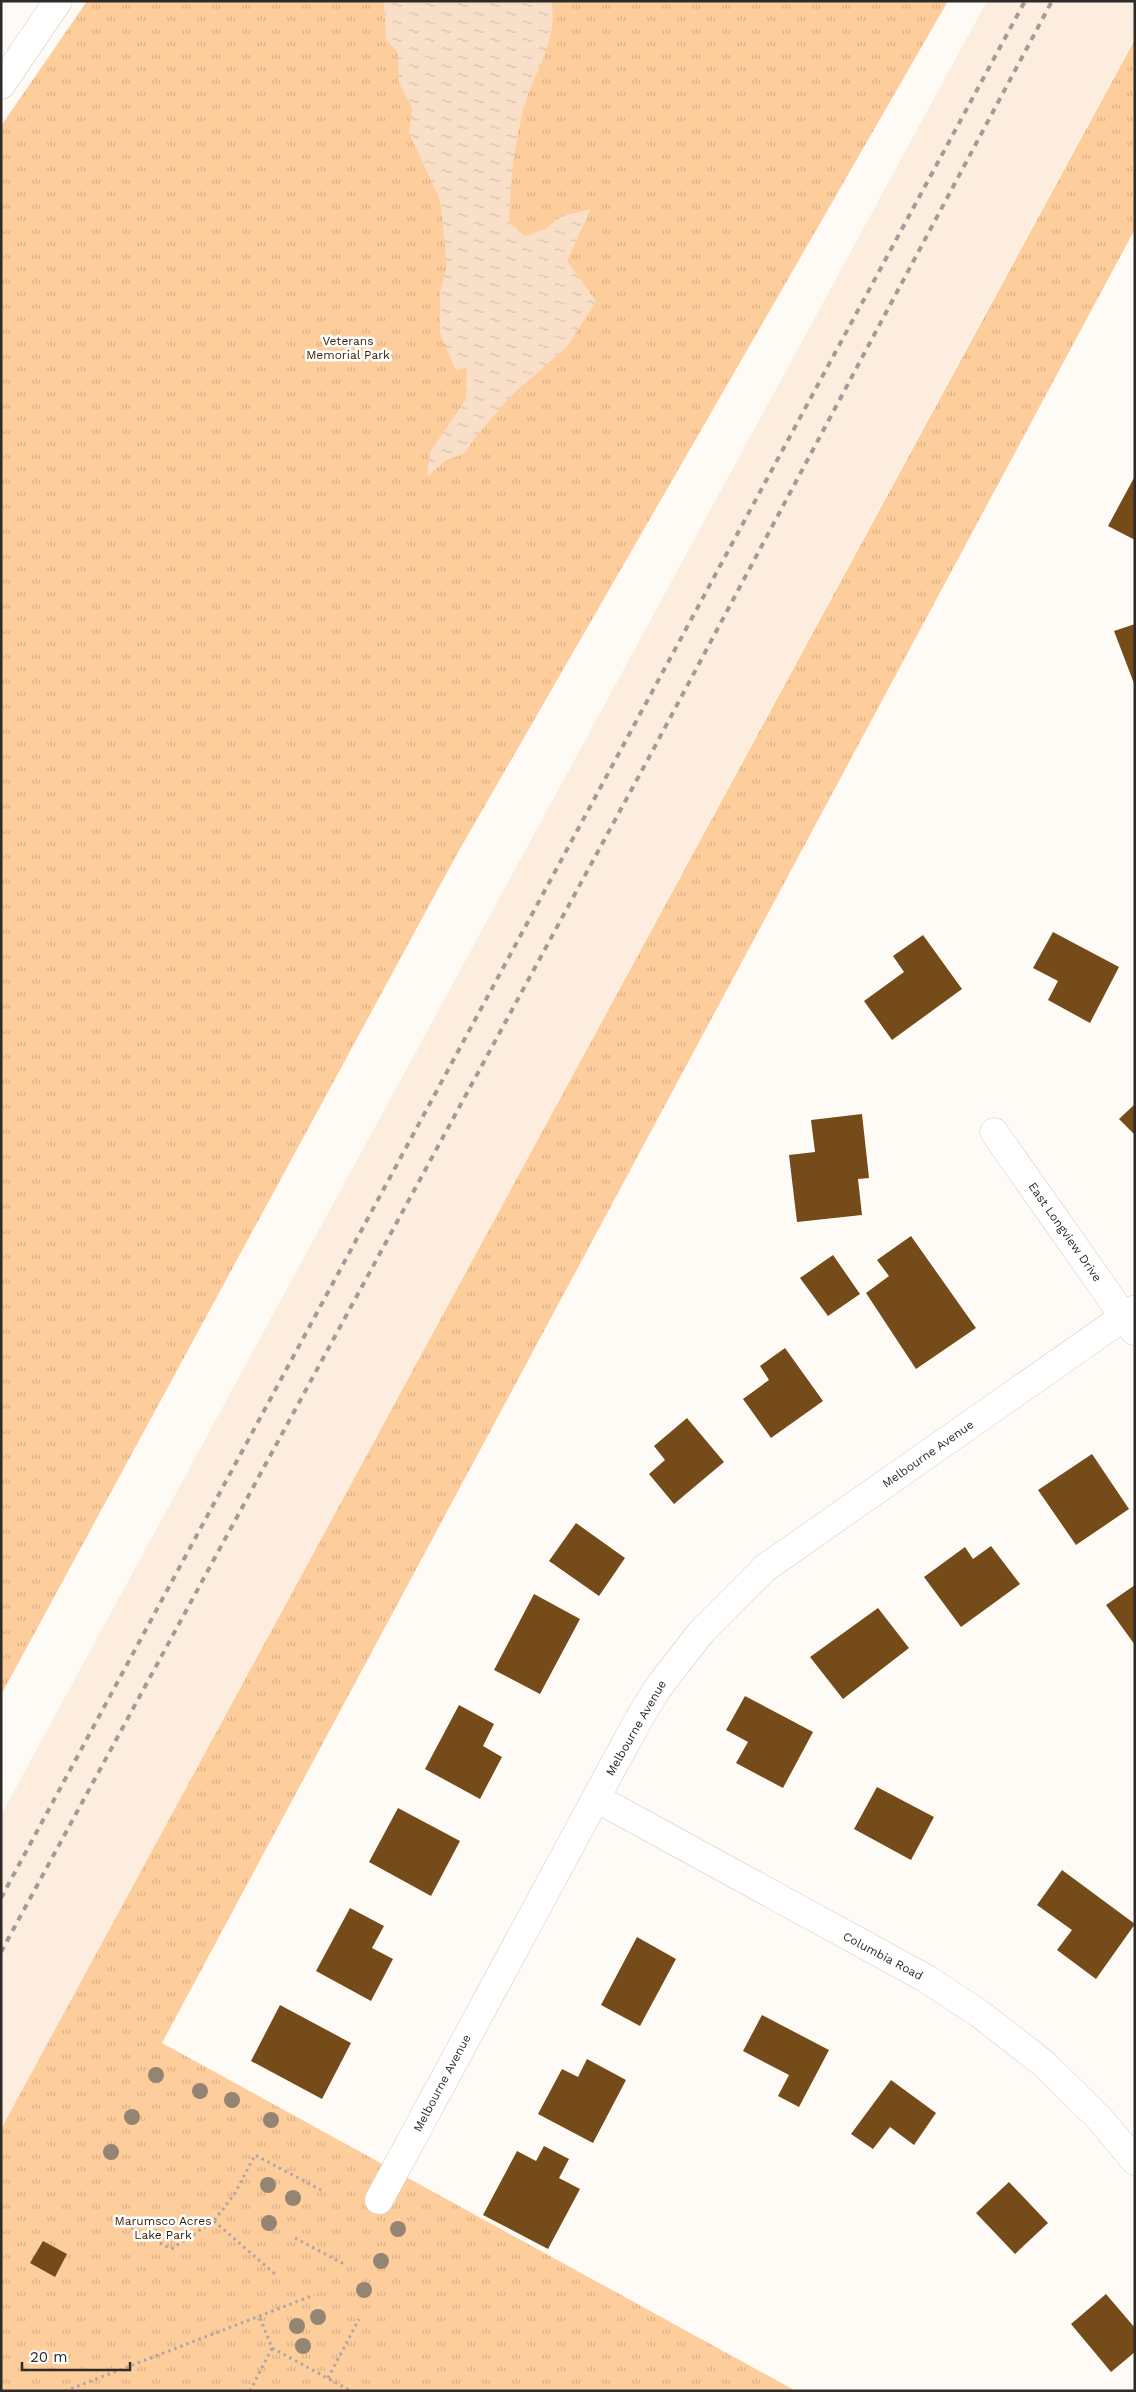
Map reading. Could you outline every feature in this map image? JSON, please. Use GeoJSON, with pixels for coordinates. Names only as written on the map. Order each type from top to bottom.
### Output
{"type":"FeatureCollection","features":[{"type":"Feature","properties":{"kind":"street"},"geometry":{"type":"LineString","coordinates":[[1,85],[58,1]]}},
{"type":"Feature","properties":{"kind":"street","name":"East Longview Drive"},"geometry":{"type":"LineString","coordinates":[[994,1132],[1131,1319]]}},
{"type":"Feature","properties":{"kind":"street","name":"Melbourne Avenue"},"geometry":{"type":"LineString","coordinates":[[379,2200],[657,1689],[702,1631],[766,1568],[1131,1319]]}},
{"type":"Feature","properties":{"kind":"street","name":"Columbia Road"},"geometry":{"type":"LineString","coordinates":[[596,1798],[927,1979],[980,2014],[1043,2063],[1100,2119],[1135,2161]]}},
{"type":"Feature","properties":{"kind":"path"},"geometry":{"type":"LineString","coordinates":[[120,2221],[171,2249],[214,2221],[235,2193],[255,2155],[321,2190]]}},
{"type":"Feature","properties":{"kind":"path"},"geometry":{"type":"LineString","coordinates":[[214,2221],[276,2275]]}},
{"type":"Feature","properties":{"kind":"path"},"geometry":{"type":"LineString","coordinates":[[295,2238],[344,2264]]}},
{"type":"Feature","properties":{"kind":"path"},"geometry":{"type":"LineString","coordinates":[[65,2391],[260,2318],[314,2295]]}},
{"type":"Feature","properties":{"kind":"path"},"geometry":{"type":"LineString","coordinates":[[260,2318],[272,2348],[351,2391]]}},
{"type":"Feature","properties":{"kind":"path"},"geometry":{"type":"LineString","coordinates":[[328,2378],[359,2319]]}},
{"type":"Feature","properties":{"kind":"path"},"geometry":{"type":"LineString","coordinates":[[250,2391],[272,2348]]}},
{"type":"Feature","properties":{"kind":"shaded area"},"geometry":{"type":"Polygon","coordinates":[[[987,1],[1135,1],[1135,37],[1,2129],[1,1815],[987,1]]]}},
{"type":"Feature","properties":{"kind":"green space","name":"Veterans Memorial Park"},"geometry":{"type":"Polygon","coordinates":[[[87,1],[948,1],[457,854],[1,1695],[1,126],[87,1]]]}},
{"type":"Feature","properties":{"kind":"green space","name":"Marumsco Acres Lake Park"},"geometry":{"type":"Polygon","coordinates":[[[1135,39],[1135,229],[162,2043],[796,2391],[1,2391],[1,2129],[1135,39]]]}},
{"type":"Feature","properties":{"kind":"water"},"geometry":{"type":"Polygon","coordinates":[[[384,1],[551,1],[553,16],[549,43],[528,94],[515,150],[509,222],[525,236],[545,229],[562,216],[591,209],[567,261],[596,301],[567,347],[514,393],[476,436],[464,454],[446,460],[427,477],[430,452],[466,399],[467,367],[456,371],[440,333],[440,292],[447,266],[440,200],[409,133],[412,108],[399,83],[398,53],[386,40],[384,1]]]}},
{"type":"Feature","properties":{"kind":"building"},"geometry":{"type":"Polygon","coordinates":[[[1135,476],[1135,540],[1108,526],[1135,476]]]}},
{"type":"Feature","properties":{"kind":"building"},"geometry":{"type":"Polygon","coordinates":[[[1135,624],[1135,686],[1114,631],[1135,624]]]}},
{"type":"Feature","properties":{"kind":"building"},"geometry":{"type":"Polygon","coordinates":[[[1053,932],[1119,967],[1090,1023],[1048,1000],[1058,981],[1033,968],[1053,932]]]}},
{"type":"Feature","properties":{"kind":"building"},"geometry":{"type":"Polygon","coordinates":[[[923,935],[962,989],[892,1040],[864,1001],[904,972],[893,956],[923,935]]]}},
{"type":"Feature","properties":{"kind":"building"},"geometry":{"type":"Polygon","coordinates":[[[1135,1104],[1135,1135],[1119,1119],[1135,1104]]]}},
{"type":"Feature","properties":{"kind":"building"},"geometry":{"type":"Polygon","coordinates":[[[862,1114],[869,1178],[858,1179],[862,1215],[797,1222],[789,1155],[815,1152],[811,1120],[862,1114]]]}},
{"type":"Feature","properties":{"kind":"building"},"geometry":{"type":"Polygon","coordinates":[[[911,1236],[976,1328],[916,1369],[866,1293],[889,1276],[877,1260],[911,1236]]]}},
{"type":"Feature","properties":{"kind":"building"},"geometry":{"type":"Polygon","coordinates":[[[833,1255],[860,1294],[828,1316],[800,1278],[833,1255]]]}},
{"type":"Feature","properties":{"kind":"building"},"geometry":{"type":"Polygon","coordinates":[[[785,1348],[823,1401],[771,1438],[743,1399],[769,1380],[760,1366],[785,1348]]]}},
{"type":"Feature","properties":{"kind":"building"},"geometry":{"type":"Polygon","coordinates":[[[687,1418],[724,1462],[674,1504],[649,1474],[665,1460],[654,1446],[687,1418]]]}},
{"type":"Feature","properties":{"kind":"building"},"geometry":{"type":"Polygon","coordinates":[[[1092,1454],[1129,1509],[1076,1545],[1038,1490],[1092,1454]]]}},
{"type":"Feature","properties":{"kind":"building"},"geometry":{"type":"Polygon","coordinates":[[[576,1523],[625,1558],[599,1596],[549,1561],[576,1523]]]}},
{"type":"Feature","properties":{"kind":"building"},"geometry":{"type":"Polygon","coordinates":[[[991,1546],[1020,1584],[961,1627],[924,1577],[965,1547],[973,1559],[991,1546]]]}},
{"type":"Feature","properties":{"kind":"building"},"geometry":{"type":"Polygon","coordinates":[[[1135,1585],[1135,1645],[1106,1605],[1135,1585]]]}},
{"type":"Feature","properties":{"kind":"building"},"geometry":{"type":"Polygon","coordinates":[[[534,1594],[580,1619],[540,1694],[494,1670],[534,1594]]]}},
{"type":"Feature","properties":{"kind":"building"},"geometry":{"type":"Polygon","coordinates":[[[878,1608],[909,1648],[843,1699],[810,1657],[878,1608]]]}},
{"type":"Feature","properties":{"kind":"building"},"geometry":{"type":"Polygon","coordinates":[[[745,1696],[813,1732],[783,1788],[736,1763],[748,1742],[726,1730],[745,1696]]]}},
{"type":"Feature","properties":{"kind":"building"},"geometry":{"type":"Polygon","coordinates":[[[459,1705],[494,1724],[483,1746],[502,1757],[480,1799],[425,1769],[459,1705]]]}},
{"type":"Feature","properties":{"kind":"building"},"geometry":{"type":"Polygon","coordinates":[[[877,1787],[934,1817],[911,1860],[854,1829],[877,1787]]]}},
{"type":"Feature","properties":{"kind":"building"},"geometry":{"type":"Polygon","coordinates":[[[398,1808],[460,1841],[431,1896],[369,1862],[398,1808]]]}},
{"type":"Feature","properties":{"kind":"building"},"geometry":{"type":"Polygon","coordinates":[[[1062,1870],[1135,1924],[1096,1979],[1057,1950],[1072,1930],[1037,1905],[1062,1870]]]}},
{"type":"Feature","properties":{"kind":"building"},"geometry":{"type":"Polygon","coordinates":[[[350,1908],[384,1926],[372,1948],[393,1959],[371,2001],[316,1971],[350,1908]]]}},
{"type":"Feature","properties":{"kind":"building"},"geometry":{"type":"Polygon","coordinates":[[[637,1937],[676,1959],[640,2026],[601,2005],[637,1937]]]}},
{"type":"Feature","properties":{"kind":"building"},"geometry":{"type":"Polygon","coordinates":[[[280,2005],[351,2043],[322,2099],[251,2061],[280,2005]]]}},
{"type":"Feature","properties":{"kind":"building"},"geometry":{"type":"Polygon","coordinates":[[[762,2015],[829,2050],[799,2107],[778,2096],[789,2075],[743,2051],[762,2015]]]}},
{"type":"Feature","properties":{"kind":"building"},"geometry":{"type":"Polygon","coordinates":[[[587,2059],[626,2080],[593,2143],[538,2114],[562,2069],[578,2077],[587,2059]]]}},
{"type":"Feature","properties":{"kind":"building"},"geometry":{"type":"Polygon","coordinates":[[[891,2080],[936,2113],[914,2145],[890,2127],[873,2149],[851,2134],[891,2080]]]}},
{"type":"Feature","properties":{"kind":"building"},"geometry":{"type":"Polygon","coordinates":[[[544,2146],[569,2159],[559,2178],[580,2189],[548,2249],[483,2215],[517,2151],[536,2161],[544,2146]]]}},
{"type":"Feature","properties":{"kind":"building"},"geometry":{"type":"Polygon","coordinates":[[[1009,2182],[1048,2223],[1015,2254],[976,2213],[1009,2182]]]}},
{"type":"Feature","properties":{"kind":"building"},"geometry":{"type":"Polygon","coordinates":[[[43,2241],[67,2254],[55,2277],[30,2263],[43,2241]]]}},
{"type":"Feature","properties":{"kind":"building"},"geometry":{"type":"Polygon","coordinates":[[[1106,2294],[1135,2328],[1135,2352],[1111,2372],[1071,2324],[1106,2294]]]}},
{"type":"Feature","properties":{"kind":"railway"},"geometry":{"type":"LineString","coordinates":[[1,1898],[1025,1]]}},
{"type":"Feature","properties":{"kind":"railway"},"geometry":{"type":"LineString","coordinates":[[1,1952],[653,750],[1052,1]]}}]}
